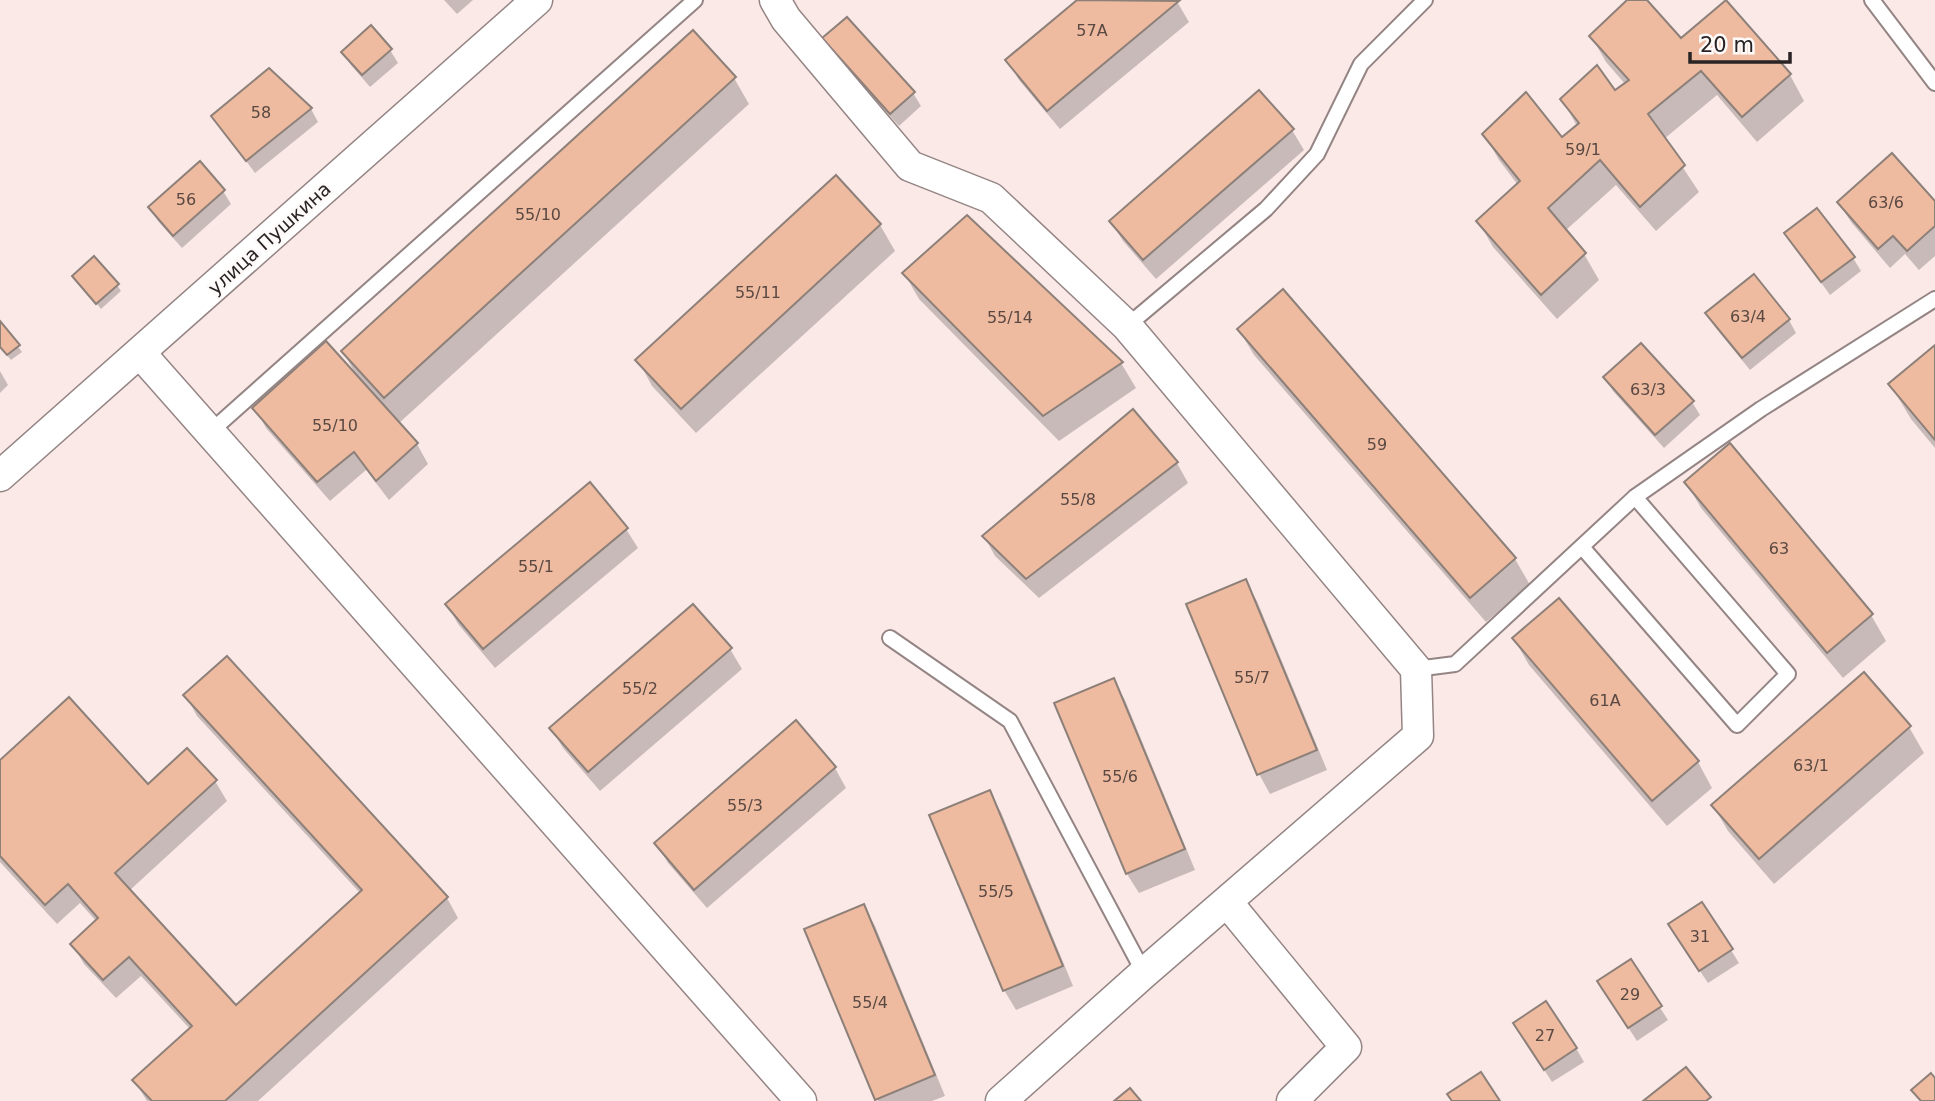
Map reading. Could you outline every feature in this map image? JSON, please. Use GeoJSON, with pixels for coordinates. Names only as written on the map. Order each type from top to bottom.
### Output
{"type":"FeatureCollection","features":[{"type":"Feature","properties":{"kind":"street","name":"улица Пушкина"},"geometry":{"type":"LineString","coordinates":[[0,476],[537,0]]}},
{"type":"Feature","properties":{"kind":"street"},"geometry":{"type":"LineString","coordinates":[[775,0],[786,19],[910,166],[991,198],[1127,326],[1416,669],[1418,736],[1144,973],[1002,1101]]}},
{"type":"Feature","properties":{"kind":"street"},"geometry":{"type":"LineString","coordinates":[[140,353],[801,1101]]}},
{"type":"Feature","properties":{"kind":"street"},"geometry":{"type":"LineString","coordinates":[[1227,902],[1346,1047],[1292,1101]]}},
{"type":"Feature","properties":{"kind":"lane"},"geometry":{"type":"LineString","coordinates":[[209,433],[695,0]]}},
{"type":"Feature","properties":{"kind":"lane"},"geometry":{"type":"LineString","coordinates":[[1127,326],[1266,209],[1317,154],[1361,64],[1425,0]]}},
{"type":"Feature","properties":{"kind":"lane"},"geometry":{"type":"LineString","coordinates":[[1872,0],[1935,82]]}},
{"type":"Feature","properties":{"kind":"lane"},"geometry":{"type":"LineString","coordinates":[[1416,669],[1454,664],[1635,497],[1761,410],[1935,299]]}},
{"type":"Feature","properties":{"kind":"lane"},"geometry":{"type":"LineString","coordinates":[[1582,547],[1737,724],[1788,674],[1635,497]]}},
{"type":"Feature","properties":{"kind":"lane"},"geometry":{"type":"LineString","coordinates":[[890,638],[1010,721],[1144,973]]}},
{"type":"Feature","properties":{"kind":"building"},"geometry":{"type":"Polygon","coordinates":[[[1077,0],[1179,1],[1047,111],[1005,60],[1077,0]]]}},
{"type":"Feature","properties":{"kind":"building"},"geometry":{"type":"Polygon","coordinates":[[[1627,0],[1647,0],[1681,38],[1726,0],[1791,74],[1742,117],[1701,71],[1648,114],[1685,165],[1640,207],[1600,160],[1548,208],[1586,253],[1541,295],[1476,221],[1520,181],[1482,134],[1526,92],[1562,137],[1579,123],[1560,99],[1597,65],[1615,90],[1629,80],[1589,36],[1627,0]]]}},
{"type":"Feature","properties":{"kind":"building"},"geometry":{"type":"Polygon","coordinates":[[[847,17],[915,92],[890,114],[822,38],[847,17]]]}},
{"type":"Feature","properties":{"kind":"building"},"geometry":{"type":"Polygon","coordinates":[[[371,25],[392,49],[362,75],[341,52],[371,25]]]}},
{"type":"Feature","properties":{"kind":"building"},"geometry":{"type":"Polygon","coordinates":[[[693,30],[736,77],[384,398],[341,351],[693,30]]]}},
{"type":"Feature","properties":{"kind":"building"},"geometry":{"type":"Polygon","coordinates":[[[269,68],[312,108],[246,161],[211,116],[269,68]]]}},
{"type":"Feature","properties":{"kind":"building"},"geometry":{"type":"Polygon","coordinates":[[[1259,90],[1294,129],[1143,260],[1109,221],[1259,90]]]}},
{"type":"Feature","properties":{"kind":"building"},"geometry":{"type":"Polygon","coordinates":[[[1892,153],[1935,201],[1935,226],[1907,251],[1893,236],[1878,249],[1837,202],[1892,153]]]}},
{"type":"Feature","properties":{"kind":"building"},"geometry":{"type":"Polygon","coordinates":[[[200,161],[225,190],[173,236],[148,207],[200,161]]]}},
{"type":"Feature","properties":{"kind":"building"},"geometry":{"type":"Polygon","coordinates":[[[836,175],[881,224],[681,409],[635,360],[836,175]]]}},
{"type":"Feature","properties":{"kind":"building"},"geometry":{"type":"Polygon","coordinates":[[[1817,208],[1855,257],[1821,282],[1784,233],[1817,208]]]}},
{"type":"Feature","properties":{"kind":"building"},"geometry":{"type":"Polygon","coordinates":[[[967,215],[1123,362],[1043,416],[902,273],[967,215]]]}},
{"type":"Feature","properties":{"kind":"building"},"geometry":{"type":"Polygon","coordinates":[[[94,256],[119,284],[96,304],[72,276],[94,256]]]}},
{"type":"Feature","properties":{"kind":"building"},"geometry":{"type":"Polygon","coordinates":[[[1754,274],[1790,319],[1742,358],[1705,313],[1754,274]]]}},
{"type":"Feature","properties":{"kind":"building"},"geometry":{"type":"Polygon","coordinates":[[[1283,289],[1516,558],[1470,598],[1237,329],[1283,289]]]}},
{"type":"Feature","properties":{"kind":"building"},"geometry":{"type":"Polygon","coordinates":[[[0,321],[20,345],[7,355],[0,347],[0,321]]]}},
{"type":"Feature","properties":{"kind":"building"},"geometry":{"type":"Polygon","coordinates":[[[326,341],[418,443],[376,481],[354,452],[317,482],[252,408],[326,341]]]}},
{"type":"Feature","properties":{"kind":"building"},"geometry":{"type":"Polygon","coordinates":[[[1641,343],[1694,401],[1655,435],[1603,377],[1641,343]]]}},
{"type":"Feature","properties":{"kind":"building"},"geometry":{"type":"Polygon","coordinates":[[[1935,345],[1935,440],[1888,384],[1935,345]]]}},
{"type":"Feature","properties":{"kind":"building"},"geometry":{"type":"Polygon","coordinates":[[[1133,409],[1178,462],[1026,579],[982,536],[1133,409]]]}},
{"type":"Feature","properties":{"kind":"building"},"geometry":{"type":"Polygon","coordinates":[[[1730,443],[1873,614],[1827,653],[1684,482],[1730,443]]]}},
{"type":"Feature","properties":{"kind":"building"},"geometry":{"type":"Polygon","coordinates":[[[590,482],[628,528],[483,649],[445,604],[590,482]]]}},
{"type":"Feature","properties":{"kind":"building"},"geometry":{"type":"Polygon","coordinates":[[[1246,579],[1317,750],[1257,775],[1186,604],[1246,579]]]}},
{"type":"Feature","properties":{"kind":"building"},"geometry":{"type":"Polygon","coordinates":[[[1559,598],[1699,761],[1652,801],[1512,638],[1559,598]]]}},
{"type":"Feature","properties":{"kind":"building"},"geometry":{"type":"Polygon","coordinates":[[[693,604],[732,648],[588,772],[549,728],[693,604]]]}},
{"type":"Feature","properties":{"kind":"building"},"geometry":{"type":"Polygon","coordinates":[[[227,656],[448,897],[225,1101],[152,1101],[132,1080],[192,1026],[129,957],[103,980],[70,944],[98,918],[68,884],[45,905],[0,856],[0,760],[69,697],[148,784],[187,748],[217,780],[115,873],[236,1005],[362,890],[183,695],[227,656]]]}},
{"type":"Feature","properties":{"kind":"building"},"geometry":{"type":"Polygon","coordinates":[[[1864,672],[1911,726],[1759,859],[1711,805],[1864,672]]]}},
{"type":"Feature","properties":{"kind":"building"},"geometry":{"type":"Polygon","coordinates":[[[1114,678],[1185,849],[1126,874],[1054,703],[1114,678]]]}},
{"type":"Feature","properties":{"kind":"building"},"geometry":{"type":"Polygon","coordinates":[[[796,720],[836,767],[694,890],[654,843],[796,720]]]}},
{"type":"Feature","properties":{"kind":"building"},"geometry":{"type":"Polygon","coordinates":[[[990,790],[1063,966],[1003,991],[929,815],[990,790]]]}},
{"type":"Feature","properties":{"kind":"building"},"geometry":{"type":"Polygon","coordinates":[[[1702,902],[1733,949],[1699,971],[1668,924],[1702,902]]]}},
{"type":"Feature","properties":{"kind":"building"},"geometry":{"type":"Polygon","coordinates":[[[864,904],[935,1075],[875,1100],[804,929],[864,904]]]}},
{"type":"Feature","properties":{"kind":"building"},"geometry":{"type":"Polygon","coordinates":[[[1631,959],[1662,1006],[1628,1028],[1597,981],[1631,959]]]}},
{"type":"Feature","properties":{"kind":"building"},"geometry":{"type":"Polygon","coordinates":[[[1546,1001],[1577,1048],[1544,1070],[1513,1023],[1546,1001]]]}},
{"type":"Feature","properties":{"kind":"building"},"geometry":{"type":"Polygon","coordinates":[[[1686,1067],[1711,1097],[1706,1101],[1643,1101],[1686,1067]]]}},
{"type":"Feature","properties":{"kind":"building"},"geometry":{"type":"Polygon","coordinates":[[[1481,1072],[1500,1101],[1452,1101],[1447,1094],[1481,1072]]]}},
{"type":"Feature","properties":{"kind":"building"},"geometry":{"type":"Polygon","coordinates":[[[1931,1073],[1935,1078],[1935,1101],[1921,1101],[1911,1090],[1931,1073]]]}},
{"type":"Feature","properties":{"kind":"building"},"geometry":{"type":"Polygon","coordinates":[[[1130,1088],[1141,1101],[1114,1101],[1130,1088]]]}}]}
